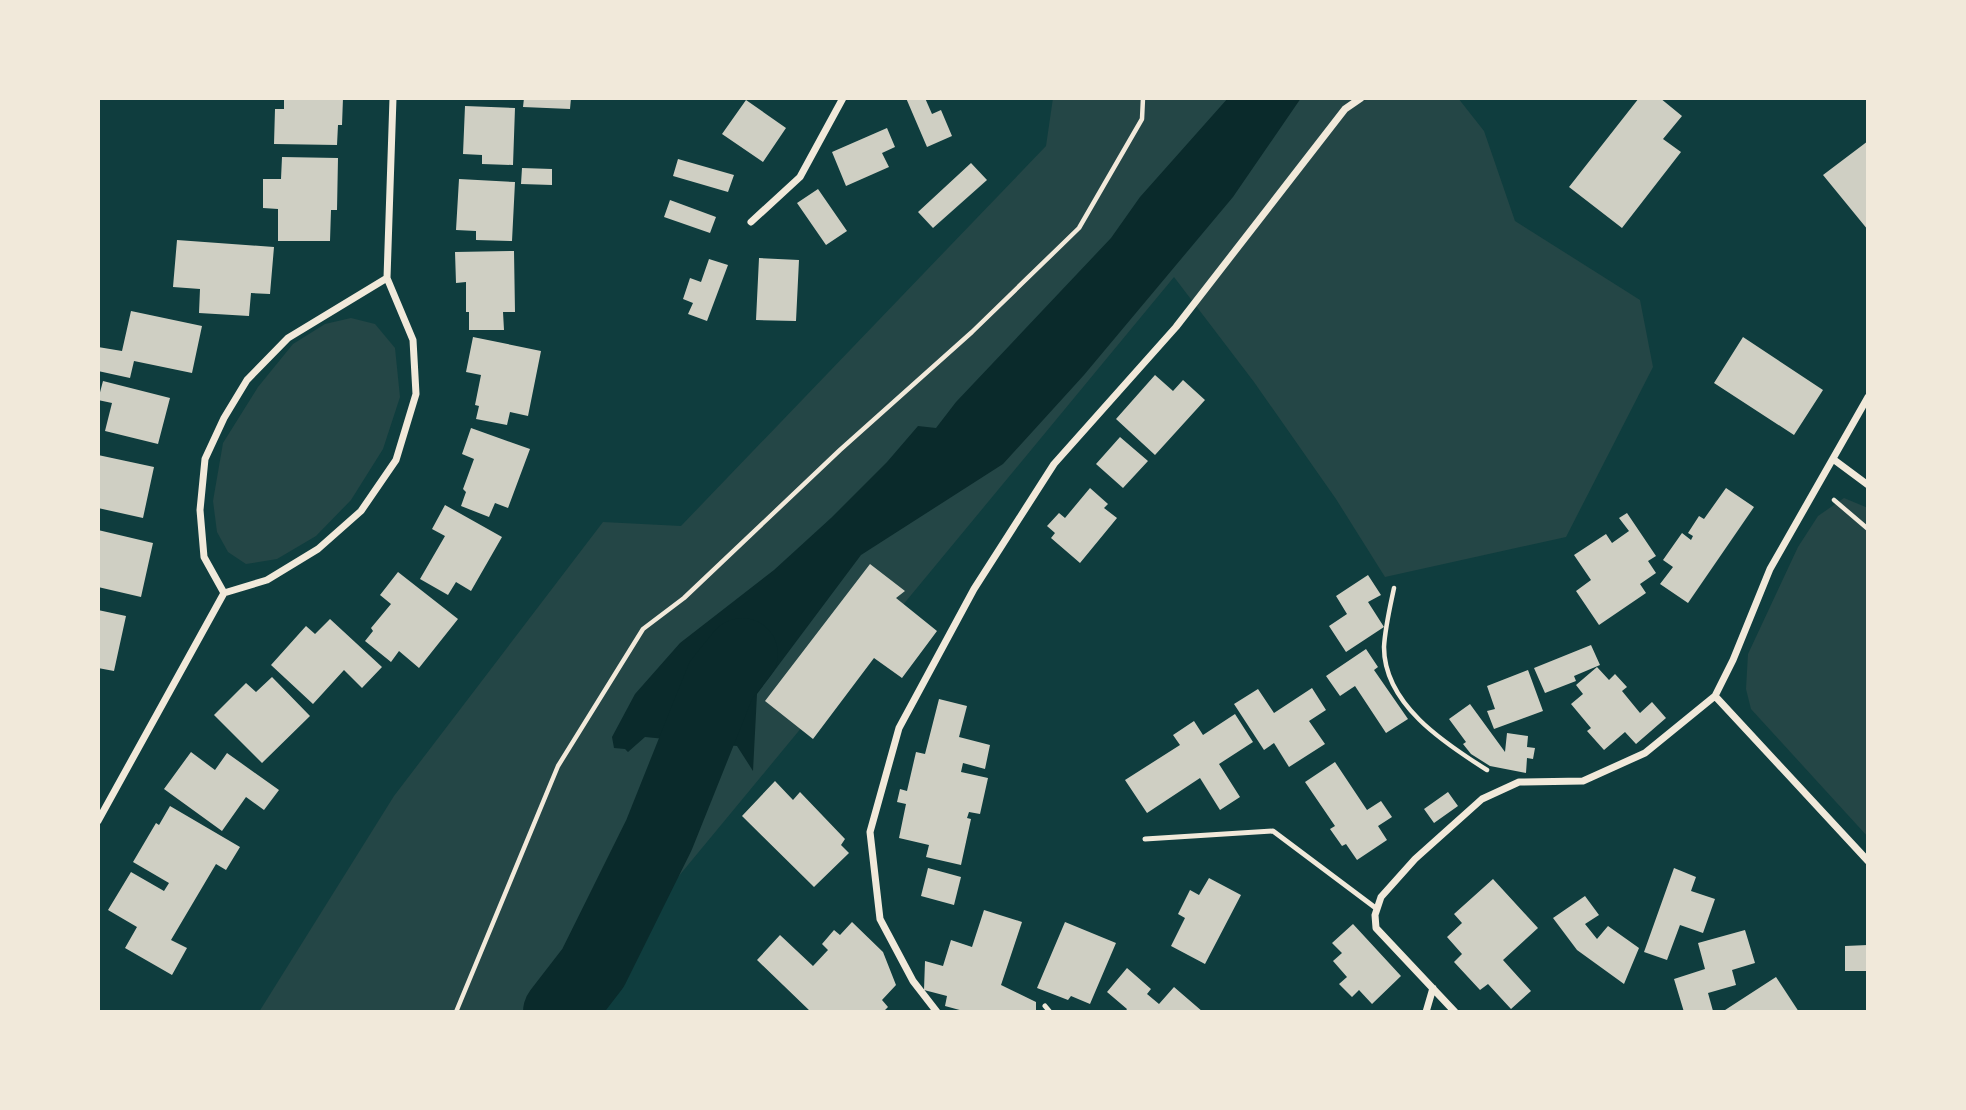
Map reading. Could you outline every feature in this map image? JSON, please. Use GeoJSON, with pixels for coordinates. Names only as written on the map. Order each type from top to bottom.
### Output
{"type":"FeatureCollection","features":[{"type":"Feature","properties":{"kind":"street"},"geometry":{"type":"LineString","coordinates":[[98,821],[224,593],[267,580],[318,549],[361,511],[396,460],[416,394],[413,340],[387,278],[393,98]]}},
{"type":"Feature","properties":{"kind":"street"},"geometry":{"type":"LineString","coordinates":[[751,222],[800,177],[843,98]]}},
{"type":"Feature","properties":{"kind":"street"},"geometry":{"type":"LineString","coordinates":[[937,1012],[913,981],[880,919],[870,832],[899,728],[974,589],[1054,464],[1176,327],[1345,109],[1361,98]]}},
{"type":"Feature","properties":{"kind":"street"},"geometry":{"type":"LineString","coordinates":[[224,593],[204,557],[200,510],[205,459],[224,418],[247,380],[288,338],[387,278]]}},
{"type":"Feature","properties":{"kind":"street"},"geometry":{"type":"LineString","coordinates":[[1455,1012],[1377,928],[1375,915],[1381,897],[1415,859],[1482,799],[1520,782],[1583,781],[1645,753],[1715,696],[1733,660],[1770,569],[1868,397]]}},
{"type":"Feature","properties":{"kind":"street"},"geometry":{"type":"LineString","coordinates":[[1833,459],[1868,485]]}},
{"type":"Feature","properties":{"kind":"street"},"geometry":{"type":"LineString","coordinates":[[1715,696],[1868,861]]}},
{"type":"Feature","properties":{"kind":"street"},"geometry":{"type":"LineString","coordinates":[[1426,1012],[1433,988]]}},
{"type":"Feature","properties":{"kind":"lane"},"geometry":{"type":"LineString","coordinates":[[1145,839],[1273,831],[1377,909]]}},
{"type":"Feature","properties":{"kind":"lane"},"geometry":{"type":"LineString","coordinates":[[1045,1006],[1050,1012]]}},
{"type":"Feature","properties":{"kind":"path"},"geometry":{"type":"LineString","coordinates":[[456,1012],[558,766],[643,629],[684,598],[840,450],[972,332],[1079,228],[1142,119],[1143,98]]}},
{"type":"Feature","properties":{"kind":"path"},"geometry":{"type":"LineString","coordinates":[[1818,486],[1868,529]]}},
{"type":"Feature","properties":{"kind":"path"},"geometry":{"type":"LineString","coordinates":[[1394,588],[1384,645],[1391,681],[1409,709],[1456,751],[1511,786]]}},
{"type":"Feature","properties":{"kind":"shaded area"},"geometry":{"type":"Polygon","coordinates":[[[1053,98],[1458,98],[1484,131],[1515,221],[1640,300],[1653,367],[1566,537],[1385,577],[1336,499],[1254,382],[1174,277],[659,900],[585,1012],[259,1012],[394,796],[603,522],[681,526],[1046,146],[1053,98]]]}},
{"type":"Feature","properties":{"kind":"shaded area"},"geometry":{"type":"Polygon","coordinates":[[[1228,98],[1301,98],[1233,197],[1084,375],[1003,464],[861,555],[757,694],[753,771],[737,746],[645,737],[628,752],[614,748],[612,737],[635,694],[680,643],[774,570],[887,462],[918,426],[936,428],[956,402],[1111,238],[1140,197],[1228,98]]]}},
{"type":"Feature","properties":{"kind":"shaded area"},"geometry":{"type":"Polygon","coordinates":[[[351,318],[375,324],[395,348],[400,397],[383,449],[351,500],[316,536],[277,559],[246,564],[228,552],[217,532],[213,501],[223,443],[258,387],[293,344],[325,324],[351,318]]]}},
{"type":"Feature","properties":{"kind":"shaded area"},"geometry":{"type":"Polygon","coordinates":[[[1844,498],[1868,508],[1868,837],[1751,709],[1746,689],[1748,654],[1798,547],[1818,516],[1844,498]]]}},
{"type":"Feature","properties":{"kind":"building"},"geometry":{"type":"Polygon","coordinates":[[[284,98],[343,98],[342,125],[338,125],[337,145],[274,144],[275,109],[284,109],[284,98]]]}},
{"type":"Feature","properties":{"kind":"building"},"geometry":{"type":"Polygon","coordinates":[[[524,98],[571,98],[570,109],[523,107],[524,98]]]}},
{"type":"Feature","properties":{"kind":"building"},"geometry":{"type":"Polygon","coordinates":[[[906,98],[925,98],[932,114],[941,110],[952,136],[927,147],[906,98]]]}},
{"type":"Feature","properties":{"kind":"building"},"geometry":{"type":"Polygon","coordinates":[[[1639,98],[1660,98],[1682,116],[1663,139],[1681,152],[1622,228],[1569,187],[1639,98]]]}},
{"type":"Feature","properties":{"kind":"building"},"geometry":{"type":"Polygon","coordinates":[[[746,100],[786,128],[763,162],[722,134],[746,100]]]}},
{"type":"Feature","properties":{"kind":"building"},"geometry":{"type":"Polygon","coordinates":[[[465,106],[515,108],[513,165],[482,164],[482,155],[463,154],[465,106]]]}},
{"type":"Feature","properties":{"kind":"building"},"geometry":{"type":"Polygon","coordinates":[[[887,128],[895,147],[882,153],[889,167],[846,186],[832,152],[887,128]]]}},
{"type":"Feature","properties":{"kind":"building"},"geometry":{"type":"Polygon","coordinates":[[[1868,141],[1868,230],[1823,175],[1868,141]]]}},
{"type":"Feature","properties":{"kind":"building"},"geometry":{"type":"Polygon","coordinates":[[[282,157],[338,158],[337,210],[331,210],[330,241],[278,241],[278,209],[263,208],[263,179],[281,179],[282,157]]]}},
{"type":"Feature","properties":{"kind":"building"},"geometry":{"type":"Polygon","coordinates":[[[678,159],[734,175],[728,192],[673,176],[678,159]]]}},
{"type":"Feature","properties":{"kind":"building"},"geometry":{"type":"Polygon","coordinates":[[[971,163],[987,180],[933,228],[918,212],[971,163]]]}},
{"type":"Feature","properties":{"kind":"building"},"geometry":{"type":"Polygon","coordinates":[[[522,168],[552,169],[552,185],[521,184],[522,168]]]}},
{"type":"Feature","properties":{"kind":"building"},"geometry":{"type":"Polygon","coordinates":[[[459,179],[515,182],[512,241],[476,240],[476,231],[456,230],[459,179]]]}},
{"type":"Feature","properties":{"kind":"building"},"geometry":{"type":"Polygon","coordinates":[[[818,189],[847,231],[826,245],[797,203],[818,189]]]}},
{"type":"Feature","properties":{"kind":"building"},"geometry":{"type":"Polygon","coordinates":[[[670,200],[716,217],[710,233],[664,217],[670,200]]]}},
{"type":"Feature","properties":{"kind":"building"},"geometry":{"type":"Polygon","coordinates":[[[177,240],[274,247],[270,294],[251,293],[249,316],[199,313],[200,289],[173,287],[177,240]]]}},
{"type":"Feature","properties":{"kind":"building"},"geometry":{"type":"Polygon","coordinates":[[[514,251],[515,312],[503,312],[504,330],[469,330],[466,282],[456,283],[455,252],[514,251]]]}},
{"type":"Feature","properties":{"kind":"building"},"geometry":{"type":"Polygon","coordinates":[[[759,258],[799,260],[796,321],[756,320],[759,258]]]}},
{"type":"Feature","properties":{"kind":"building"},"geometry":{"type":"Polygon","coordinates":[[[709,259],[728,265],[707,321],[688,314],[693,303],[683,299],[690,278],[701,282],[709,259]]]}},
{"type":"Feature","properties":{"kind":"building"},"geometry":{"type":"Polygon","coordinates":[[[131,311],[202,326],[192,373],[134,361],[130,378],[98,371],[98,347],[122,351],[131,311]]]}},
{"type":"Feature","properties":{"kind":"building"},"geometry":{"type":"Polygon","coordinates":[[[473,337],[541,351],[528,416],[510,412],[507,425],[476,419],[479,406],[475,405],[481,375],[466,372],[473,337]]]}},
{"type":"Feature","properties":{"kind":"building"},"geometry":{"type":"Polygon","coordinates":[[[1743,337],[1823,390],[1794,435],[1714,383],[1743,337]]]}},
{"type":"Feature","properties":{"kind":"building"},"geometry":{"type":"Polygon","coordinates":[[[1155,375],[1173,391],[1183,380],[1205,400],[1155,455],[1116,419],[1155,375]]]}},
{"type":"Feature","properties":{"kind":"building"},"geometry":{"type":"Polygon","coordinates":[[[103,381],[170,398],[158,444],[105,431],[112,403],[98,400],[103,381]]]}},
{"type":"Feature","properties":{"kind":"building"},"geometry":{"type":"Polygon","coordinates":[[[471,428],[530,449],[508,508],[495,503],[489,517],[461,506],[466,492],[463,489],[474,459],[462,454],[471,428]]]}},
{"type":"Feature","properties":{"kind":"building"},"geometry":{"type":"Polygon","coordinates":[[[1120,437],[1148,461],[1123,488],[1096,464],[1120,437]]]}},
{"type":"Feature","properties":{"kind":"building"},"geometry":{"type":"Polygon","coordinates":[[[98,455],[154,467],[143,518],[98,508],[98,455]]]}},
{"type":"Feature","properties":{"kind":"building"},"geometry":{"type":"Polygon","coordinates":[[[1090,488],[1108,504],[1104,508],[1117,518],[1080,563],[1051,538],[1055,533],[1047,526],[1059,513],[1065,518],[1090,488]]]}},
{"type":"Feature","properties":{"kind":"building"},"geometry":{"type":"Polygon","coordinates":[[[1726,488],[1754,507],[1688,603],[1660,584],[1673,567],[1663,560],[1682,533],[1691,540],[1693,536],[1688,533],[1699,516],[1704,519],[1726,488]]]}},
{"type":"Feature","properties":{"kind":"building"},"geometry":{"type":"Polygon","coordinates":[[[445,505],[502,537],[471,591],[456,582],[448,595],[420,579],[445,536],[432,529],[445,505]]]}},
{"type":"Feature","properties":{"kind":"building"},"geometry":{"type":"Polygon","coordinates":[[[1627,513],[1656,556],[1648,561],[1656,573],[1640,584],[1646,593],[1599,625],[1576,591],[1591,580],[1574,555],[1606,534],[1612,543],[1629,531],[1619,518],[1627,513]]]}},
{"type":"Feature","properties":{"kind":"building"},"geometry":{"type":"Polygon","coordinates":[[[98,530],[153,543],[141,597],[98,587],[98,530]]]}},
{"type":"Feature","properties":{"kind":"building"},"geometry":{"type":"Polygon","coordinates":[[[870,564],[905,591],[896,598],[937,631],[902,678],[874,658],[813,739],[765,701],[870,564]]]}},
{"type":"Feature","properties":{"kind":"building"},"geometry":{"type":"Polygon","coordinates":[[[398,572],[458,619],[419,668],[399,651],[391,662],[365,641],[373,631],[371,628],[391,604],[380,595],[398,572]]]}},
{"type":"Feature","properties":{"kind":"building"},"geometry":{"type":"Polygon","coordinates":[[[1368,575],[1381,595],[1368,602],[1384,627],[1346,652],[1329,626],[1347,614],[1336,596],[1368,575]]]}},
{"type":"Feature","properties":{"kind":"building"},"geometry":{"type":"Polygon","coordinates":[[[98,610],[126,616],[114,671],[98,668],[98,610]]]}},
{"type":"Feature","properties":{"kind":"building"},"geometry":{"type":"Polygon","coordinates":[[[330,619],[382,667],[362,688],[344,670],[313,704],[271,665],[306,626],[315,634],[330,619]]]}},
{"type":"Feature","properties":{"kind":"building"},"geometry":{"type":"Polygon","coordinates":[[[1591,645],[1600,665],[1574,676],[1576,681],[1545,693],[1534,668],[1591,645]]]}},
{"type":"Feature","properties":{"kind":"building"},"geometry":{"type":"Polygon","coordinates":[[[1366,649],[1378,667],[1374,670],[1408,719],[1386,733],[1355,686],[1340,696],[1326,676],[1366,649]]]}},
{"type":"Feature","properties":{"kind":"building"},"geometry":{"type":"Polygon","coordinates":[[[1597,667],[1609,680],[1615,674],[1627,687],[1622,691],[1640,713],[1652,702],[1666,718],[1636,744],[1625,732],[1604,750],[1587,731],[1591,728],[1571,704],[1583,694],[1576,685],[1597,667]]]}},
{"type":"Feature","properties":{"kind":"building"},"geometry":{"type":"Polygon","coordinates":[[[1528,670],[1543,711],[1494,729],[1487,711],[1495,709],[1487,686],[1528,670]]]}},
{"type":"Feature","properties":{"kind":"building"},"geometry":{"type":"Polygon","coordinates":[[[272,677],[310,716],[262,763],[214,715],[246,683],[256,692],[272,677]]]}},
{"type":"Feature","properties":{"kind":"building"},"geometry":{"type":"Polygon","coordinates":[[[1312,688],[1326,710],[1309,721],[1325,744],[1289,767],[1274,743],[1264,750],[1234,704],[1258,689],[1274,713],[1312,688]]]}},
{"type":"Feature","properties":{"kind":"building"},"geometry":{"type":"Polygon","coordinates":[[[939,699],[967,706],[959,737],[990,745],[985,769],[963,763],[961,772],[988,778],[980,814],[969,812],[967,818],[971,819],[961,865],[926,857],[929,845],[899,838],[906,804],[897,802],[900,789],[907,791],[916,752],[925,754],[939,699]]]}},
{"type":"Feature","properties":{"kind":"building"},"geometry":{"type":"Polygon","coordinates":[[[1470,704],[1505,752],[1507,733],[1528,736],[1527,747],[1535,748],[1533,759],[1527,758],[1526,773],[1490,766],[1471,754],[1463,744],[1466,742],[1449,719],[1470,704]]]}},
{"type":"Feature","properties":{"kind":"building"},"geometry":{"type":"Polygon","coordinates":[[[1235,714],[1253,742],[1219,764],[1240,797],[1220,810],[1200,778],[1147,813],[1125,780],[1180,745],[1173,735],[1194,721],[1203,735],[1235,714]]]}},
{"type":"Feature","properties":{"kind":"building"},"geometry":{"type":"Polygon","coordinates":[[[191,752],[215,770],[227,753],[279,790],[264,810],[246,797],[222,831],[164,789],[191,752]]]}},
{"type":"Feature","properties":{"kind":"building"},"geometry":{"type":"Polygon","coordinates":[[[1335,762],[1367,810],[1381,801],[1392,817],[1378,826],[1387,840],[1357,860],[1346,844],[1342,846],[1330,829],[1335,826],[1305,782],[1335,762]]]}},
{"type":"Feature","properties":{"kind":"building"},"geometry":{"type":"Polygon","coordinates":[[[775,781],[793,800],[800,792],[845,839],[841,845],[849,853],[814,887],[742,816],[775,781]]]}},
{"type":"Feature","properties":{"kind":"building"},"geometry":{"type":"Polygon","coordinates":[[[1448,792],[1458,806],[1434,823],[1424,809],[1448,792]]]}},
{"type":"Feature","properties":{"kind":"building"},"geometry":{"type":"Polygon","coordinates":[[[170,806],[240,847],[226,870],[216,864],[171,940],[187,948],[172,975],[125,948],[137,927],[108,910],[131,872],[164,891],[169,883],[133,862],[156,823],[159,825],[170,806]]]}},
{"type":"Feature","properties":{"kind":"building"},"geometry":{"type":"Polygon","coordinates":[[[928,868],[961,877],[954,905],[921,896],[928,868]]]}},
{"type":"Feature","properties":{"kind":"building"},"geometry":{"type":"Polygon","coordinates":[[[1674,868],[1696,877],[1691,891],[1715,899],[1703,933],[1680,925],[1667,960],[1644,952],[1674,868]]]}},
{"type":"Feature","properties":{"kind":"building"},"geometry":{"type":"Polygon","coordinates":[[[1209,878],[1241,895],[1205,964],[1171,946],[1185,918],[1178,914],[1190,890],[1199,895],[1209,878]]]}},
{"type":"Feature","properties":{"kind":"building"},"geometry":{"type":"Polygon","coordinates":[[[1493,879],[1538,928],[1503,960],[1531,991],[1511,1009],[1488,984],[1480,990],[1454,962],[1462,954],[1447,937],[1462,923],[1454,914],[1493,879]]]}},
{"type":"Feature","properties":{"kind":"building"},"geometry":{"type":"Polygon","coordinates":[[[1585,896],[1599,915],[1585,924],[1597,939],[1608,926],[1639,948],[1624,984],[1577,950],[1553,918],[1585,896]]]}},
{"type":"Feature","properties":{"kind":"building"},"geometry":{"type":"Polygon","coordinates":[[[984,910],[1022,922],[1001,985],[1036,1002],[1036,1012],[967,1012],[945,1006],[947,996],[924,990],[925,961],[943,966],[951,940],[972,947],[984,910]]]}},
{"type":"Feature","properties":{"kind":"building"},"geometry":{"type":"Polygon","coordinates":[[[852,922],[883,952],[896,985],[882,1000],[888,1007],[883,1012],[811,1012],[757,960],[780,935],[813,966],[828,950],[822,944],[834,930],[840,935],[852,922]]]}},
{"type":"Feature","properties":{"kind":"building"},"geometry":{"type":"Polygon","coordinates":[[[1065,922],[1116,943],[1090,1004],[1071,996],[1068,1000],[1037,988],[1065,922]]]}},
{"type":"Feature","properties":{"kind":"building"},"geometry":{"type":"Polygon","coordinates":[[[1353,924],[1401,976],[1372,1004],[1359,990],[1352,997],[1339,984],[1347,977],[1333,961],[1342,953],[1332,943],[1353,924]]]}},
{"type":"Feature","properties":{"kind":"building"},"geometry":{"type":"Polygon","coordinates":[[[1745,930],[1755,963],[1732,970],[1736,985],[1708,993],[1713,1011],[1684,1012],[1674,979],[1705,969],[1698,943],[1745,930]]]}},
{"type":"Feature","properties":{"kind":"building"},"geometry":{"type":"Polygon","coordinates":[[[1868,945],[1868,971],[1845,971],[1845,946],[1868,945]]]}},
{"type":"Feature","properties":{"kind":"building"},"geometry":{"type":"Polygon","coordinates":[[[1127,968],[1151,989],[1147,994],[1159,1004],[1174,987],[1203,1012],[1125,1012],[1127,1009],[1107,992],[1127,968]]]}},
{"type":"Feature","properties":{"kind":"building"},"geometry":{"type":"Polygon","coordinates":[[[1776,977],[1799,1012],[1722,1012],[1776,977]]]}},
{"type":"Feature","properties":{"kind":"waterway"},"geometry":{"type":"LineString","coordinates":[[559,1012],[593,968],[659,835],[721,680],[742,654]]}}]}
